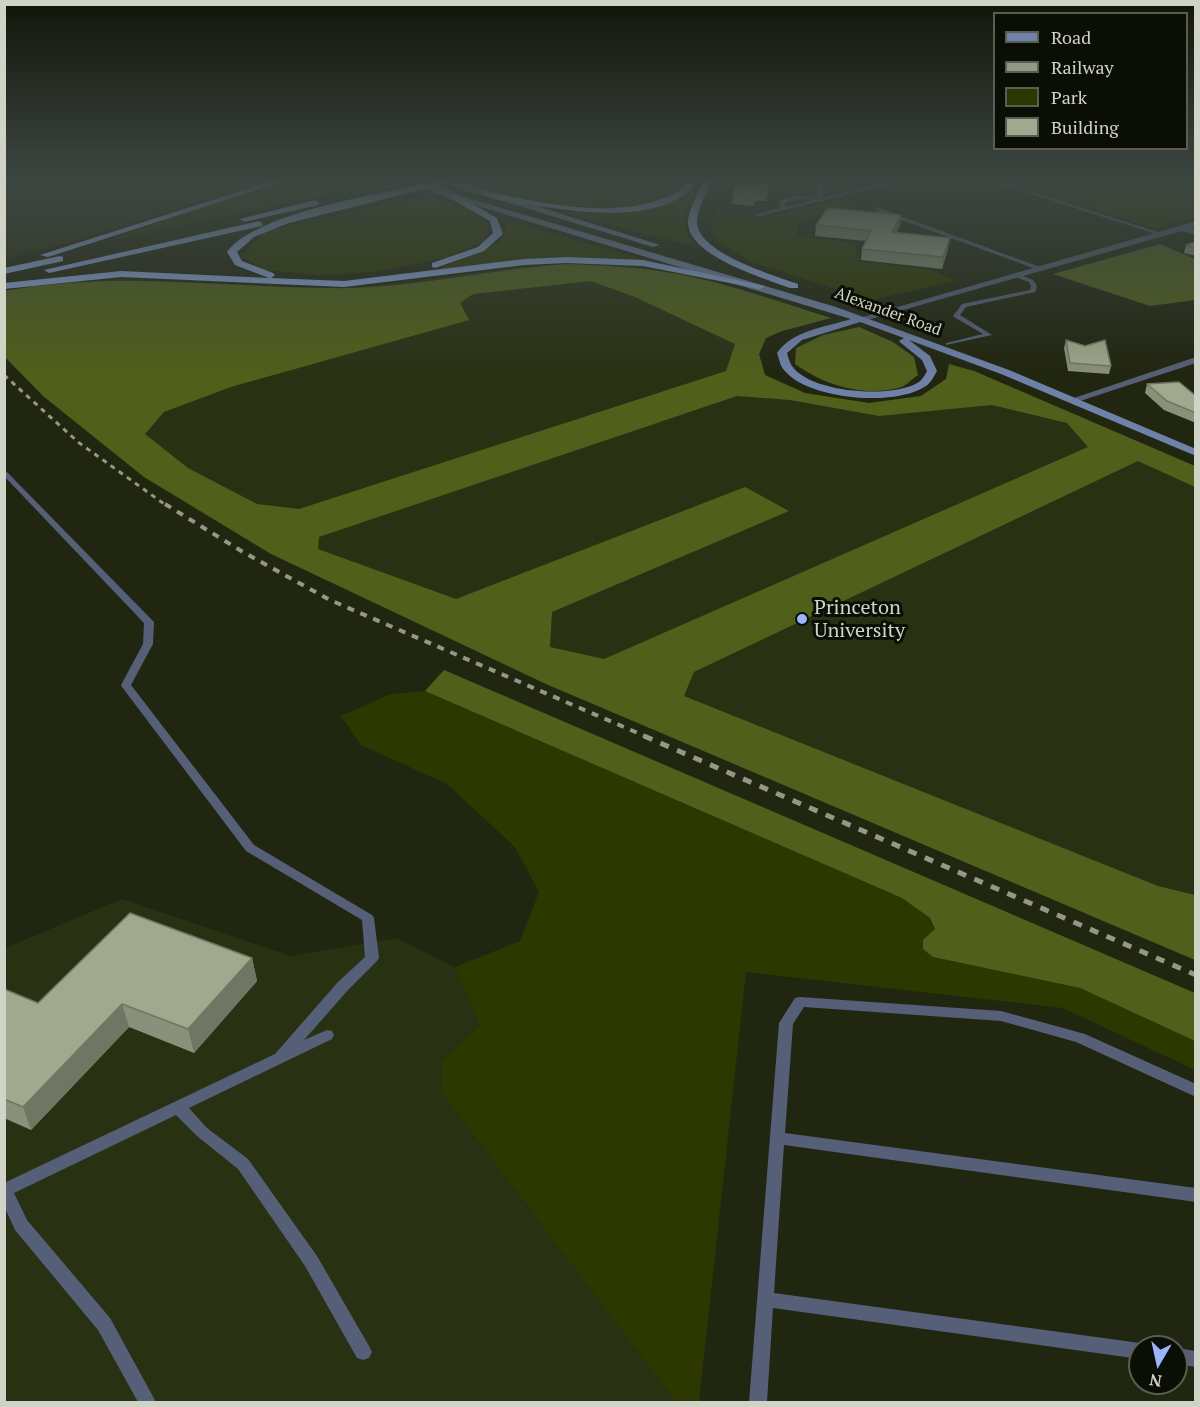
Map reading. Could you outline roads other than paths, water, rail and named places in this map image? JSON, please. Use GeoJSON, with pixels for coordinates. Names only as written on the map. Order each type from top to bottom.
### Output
{"type":"FeatureCollection","features":[{"type":"Feature","properties":{"kind":"highway"},"geometry":{"type":"LineString","coordinates":[[4,266],[78,246]]}},
{"type":"Feature","properties":{"kind":"highway"},"geometry":{"type":"LineString","coordinates":[[4,271],[120,246]]}},
{"type":"Feature","properties":{"kind":"highway"},"geometry":{"type":"LineString","coordinates":[[4,280],[159,246]]}},
{"type":"Feature","properties":{"kind":"highway"},"geometry":{"type":"LineString","coordinates":[[236,246],[233,248],[234,260],[243,267],[264,273],[318,279],[386,275],[455,260],[487,246]]}},
{"type":"Feature","properties":{"kind":"highway"},"geometry":{"type":"LineString","coordinates":[[710,246],[731,260],[794,286]]}},
{"type":"Feature","properties":{"kind":"highway"},"geometry":{"type":"LineString","coordinates":[[4,286],[60,278],[121,274],[344,284],[524,262],[566,260],[643,263],[760,286]]}},
{"type":"Feature","properties":{"kind":"main road","name":"Alexander Road"},"geometry":{"type":"LineString","coordinates":[[617,246],[760,286],[884,327],[1005,372],[1196,453]]}},
{"type":"Feature","properties":{"kind":"main road"},"geometry":{"type":"LineString","coordinates":[[657,246],[665,248]]}},
{"type":"Feature","properties":{"kind":"main road","name":"Alexander Road"},"geometry":{"type":"LineString","coordinates":[[711,261],[875,314],[948,344],[1005,372]]}},
{"type":"Feature","properties":{"kind":"main road"},"geometry":{"type":"LineString","coordinates":[[861,319],[791,342],[782,353],[785,367],[811,384],[856,394],[905,391],[930,378],[932,371],[926,357],[884,327]]}},
{"type":"Feature","properties":{"kind":"street"},"geometry":{"type":"LineString","coordinates":[[861,319],[1119,246]]}},
{"type":"Feature","properties":{"kind":"street"},"geometry":{"type":"LineString","coordinates":[[1073,400],[1196,360]]}},
{"type":"Feature","properties":{"kind":"lane"},"geometry":{"type":"LineString","coordinates":[[977,246],[1038,268]]}},
{"type":"Feature","properties":{"kind":"lane"},"geometry":{"type":"LineString","coordinates":[[948,344],[989,335],[956,316],[964,305],[1033,291],[1035,286],[1031,281],[1015,275]]}},
{"type":"Feature","properties":{"kind":"lane"},"geometry":{"type":"LineString","coordinates":[[4,471],[149,622],[148,644],[126,685],[250,848],[368,918],[372,958],[343,986],[280,1058]]}},
{"type":"Feature","properties":{"kind":"lane"},"geometry":{"type":"LineString","coordinates":[[758,1402],[786,1023],[800,1002],[1001,1016],[1080,1038],[1196,1091]]}},
{"type":"Feature","properties":{"kind":"lane"},"geometry":{"type":"LineString","coordinates":[[147,1402],[104,1324],[21,1225],[5,1191],[327,1035]]}},
{"type":"Feature","properties":{"kind":"lane"},"geometry":{"type":"LineString","coordinates":[[178,1107],[202,1132],[243,1164],[311,1261],[363,1352]]}},
{"type":"Feature","properties":{"kind":"lane"},"geometry":{"type":"LineString","coordinates":[[778,1138],[1196,1195]]}},
{"type":"Feature","properties":{"kind":"lane"},"geometry":{"type":"LineString","coordinates":[[766,1299],[1128,1349]]}},
{"type":"Feature","properties":{"kind":"railway"},"geometry":{"type":"LineString","coordinates":[[4,375],[78,442],[167,506]]}},
{"type":"Feature","properties":{"kind":"railway"},"geometry":{"type":"LineString","coordinates":[[165,504],[243,552],[330,600],[647,737]]}},
{"type":"Feature","properties":{"kind":"railway"},"geometry":{"type":"LineString","coordinates":[[644,736],[1196,975]]}},
{"type":"Feature","properties":{"kind":"place","name":"Princeton University"},"geometry":{"type":"Point","coordinates":[802,619]}}]}
